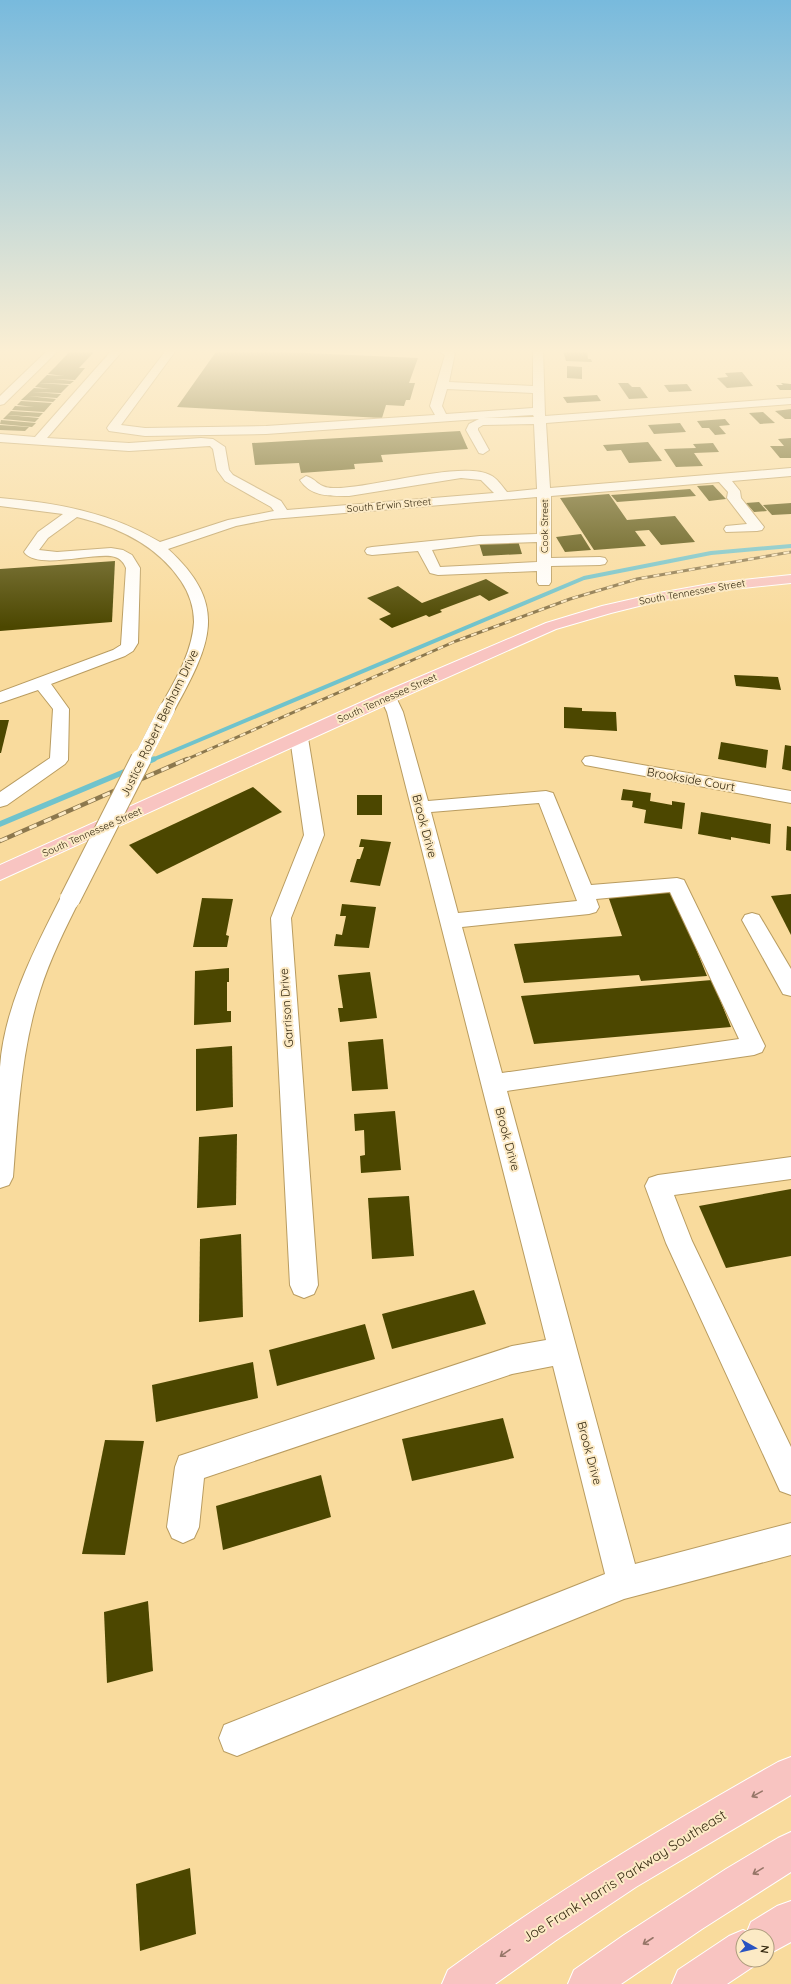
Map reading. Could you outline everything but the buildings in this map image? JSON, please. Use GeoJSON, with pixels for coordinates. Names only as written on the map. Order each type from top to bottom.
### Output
{"type":"FeatureCollection","features":[{"type":"Feature","properties":{"kind":"main road","name":"South Tennessee Street"},"geometry":{"type":"LineString","coordinates":[[0,873],[523,637],[595,612],[687,591],[744,583],[791,579]]}},
{"type":"Feature","properties":{"kind":"main road","name":"Joe Frank Harris Parkway Southeast"},"geometry":{"type":"LineString","coordinates":[[462,1984],[545,1925],[637,1864],[724,1812],[791,1775]]}},
{"type":"Feature","properties":{"kind":"main road"},"geometry":{"type":"LineString","coordinates":[[588,1984],[647,1942],[791,1851]]}},
{"type":"Feature","properties":{"kind":"main road"},"geometry":{"type":"LineString","coordinates":[[775,1930],[791,1920]]}},
{"type":"Feature","properties":{"kind":"street"},"geometry":{"type":"LineString","coordinates":[[47,442],[129,447],[201,442],[213,443],[219,447],[223,470],[229,478],[276,504],[283,513]]}},
{"type":"Feature","properties":{"kind":"street"},"geometry":{"type":"LineString","coordinates":[[478,442],[483,450]]}},
{"type":"Feature","properties":{"kind":"street","name":"Cook Street"},"geometry":{"type":"LineString","coordinates":[[541,442],[544,492],[544,582]]}},
{"type":"Feature","properties":{"kind":"street","name":"South Erwin Street"},"geometry":{"type":"LineString","coordinates":[[158,547],[250,518],[283,513],[791,472]]}},
{"type":"Feature","properties":{"kind":"street"},"geometry":{"type":"LineString","coordinates":[[306,480],[310,486],[319,491],[349,492],[461,474],[476,474],[488,478],[503,495]]}},
{"type":"Feature","properties":{"kind":"street"},"geometry":{"type":"LineString","coordinates":[[722,477],[734,491],[734,498],[757,527],[732,530]]}},
{"type":"Feature","properties":{"kind":"street"},"geometry":{"type":"LineString","coordinates":[[0,502],[42,506],[75,512],[126,529],[160,534],[206,531]]}},
{"type":"Feature","properties":{"kind":"street"},"geometry":{"type":"LineString","coordinates":[[3,698],[119,653],[127,648],[130,643],[133,568],[128,558],[111,552],[40,555],[31,552],[32,547],[38,541],[75,512]]}},
{"type":"Feature","properties":{"kind":"street"},"geometry":{"type":"LineString","coordinates":[[126,529],[158,547]]}},
{"type":"Feature","properties":{"kind":"street"},"geometry":{"type":"LineString","coordinates":[[184,559],[206,531]]}},
{"type":"Feature","properties":{"kind":"street"},"geometry":{"type":"LineString","coordinates":[[372,551],[480,540],[544,538]]}},
{"type":"Feature","properties":{"kind":"street","name":"Justice Robert Benham Drive"},"geometry":{"type":"LineString","coordinates":[[0,1177],[11,1069],[19,1025],[36,970],[70,899],[166,709],[192,661],[202,626],[200,607],[184,559],[169,555],[158,547]]}},
{"type":"Feature","properties":{"kind":"street"},"geometry":{"type":"LineString","coordinates":[[423,547],[435,570],[438,571],[600,561]]}},
{"type":"Feature","properties":{"kind":"street"},"geometry":{"type":"LineString","coordinates":[[0,801],[59,760],[61,709],[42,683]]}},
{"type":"Feature","properties":{"kind":"street","name":"Brook Drive"},"geometry":{"type":"LineString","coordinates":[[388,697],[395,712],[624,1583]]}},
{"type":"Feature","properties":{"kind":"street","name":"Garrison Drive"},"geometry":{"type":"LineString","coordinates":[[299,738],[314,835],[281,918],[304,1285]]}},
{"type":"Feature","properties":{"kind":"street","name":"Brookside Court"},"geometry":{"type":"LineString","coordinates":[[591,762],[791,797]]}},
{"type":"Feature","properties":{"kind":"street"},"geometry":{"type":"LineString","coordinates":[[420,807],[546,797],[589,907],[450,921]]}},
{"type":"Feature","properties":{"kind":"street"},"geometry":{"type":"LineString","coordinates":[[493,1084],[754,1046],[677,885],[584,893]]}},
{"type":"Feature","properties":{"kind":"street"},"geometry":{"type":"LineString","coordinates":[[752,920],[791,988]]}},
{"type":"Feature","properties":{"kind":"street"},"geometry":{"type":"LineString","coordinates":[[791,1168],[658,1186],[678,1243],[791,1480]]}},
{"type":"Feature","properties":{"kind":"street"},"geometry":{"type":"LineString","coordinates":[[183,1527],[190,1467],[512,1360],[563,1350]]}},
{"type":"Feature","properties":{"kind":"street"},"geometry":{"type":"LineString","coordinates":[[236,1738],[624,1583],[791,1539]]}},
{"type":"Feature","properties":{"kind":"waterway"},"geometry":{"type":"LineString","coordinates":[[152,760],[584,578],[711,553],[791,546]]}},
{"type":"Feature","properties":{"kind":"waterway"},"geometry":{"type":"LineString","coordinates":[[145,763],[154,759]]}},
{"type":"Feature","properties":{"kind":"waterway"},"geometry":{"type":"LineString","coordinates":[[0,824],[131,769]]}},
{"type":"Feature","properties":{"kind":"railway"},"geometry":{"type":"LineString","coordinates":[[185,760],[456,641],[570,599],[637,579],[791,552]]}},
{"type":"Feature","properties":{"kind":"railway"},"geometry":{"type":"LineString","coordinates":[[0,841],[187,759]]}}]}
